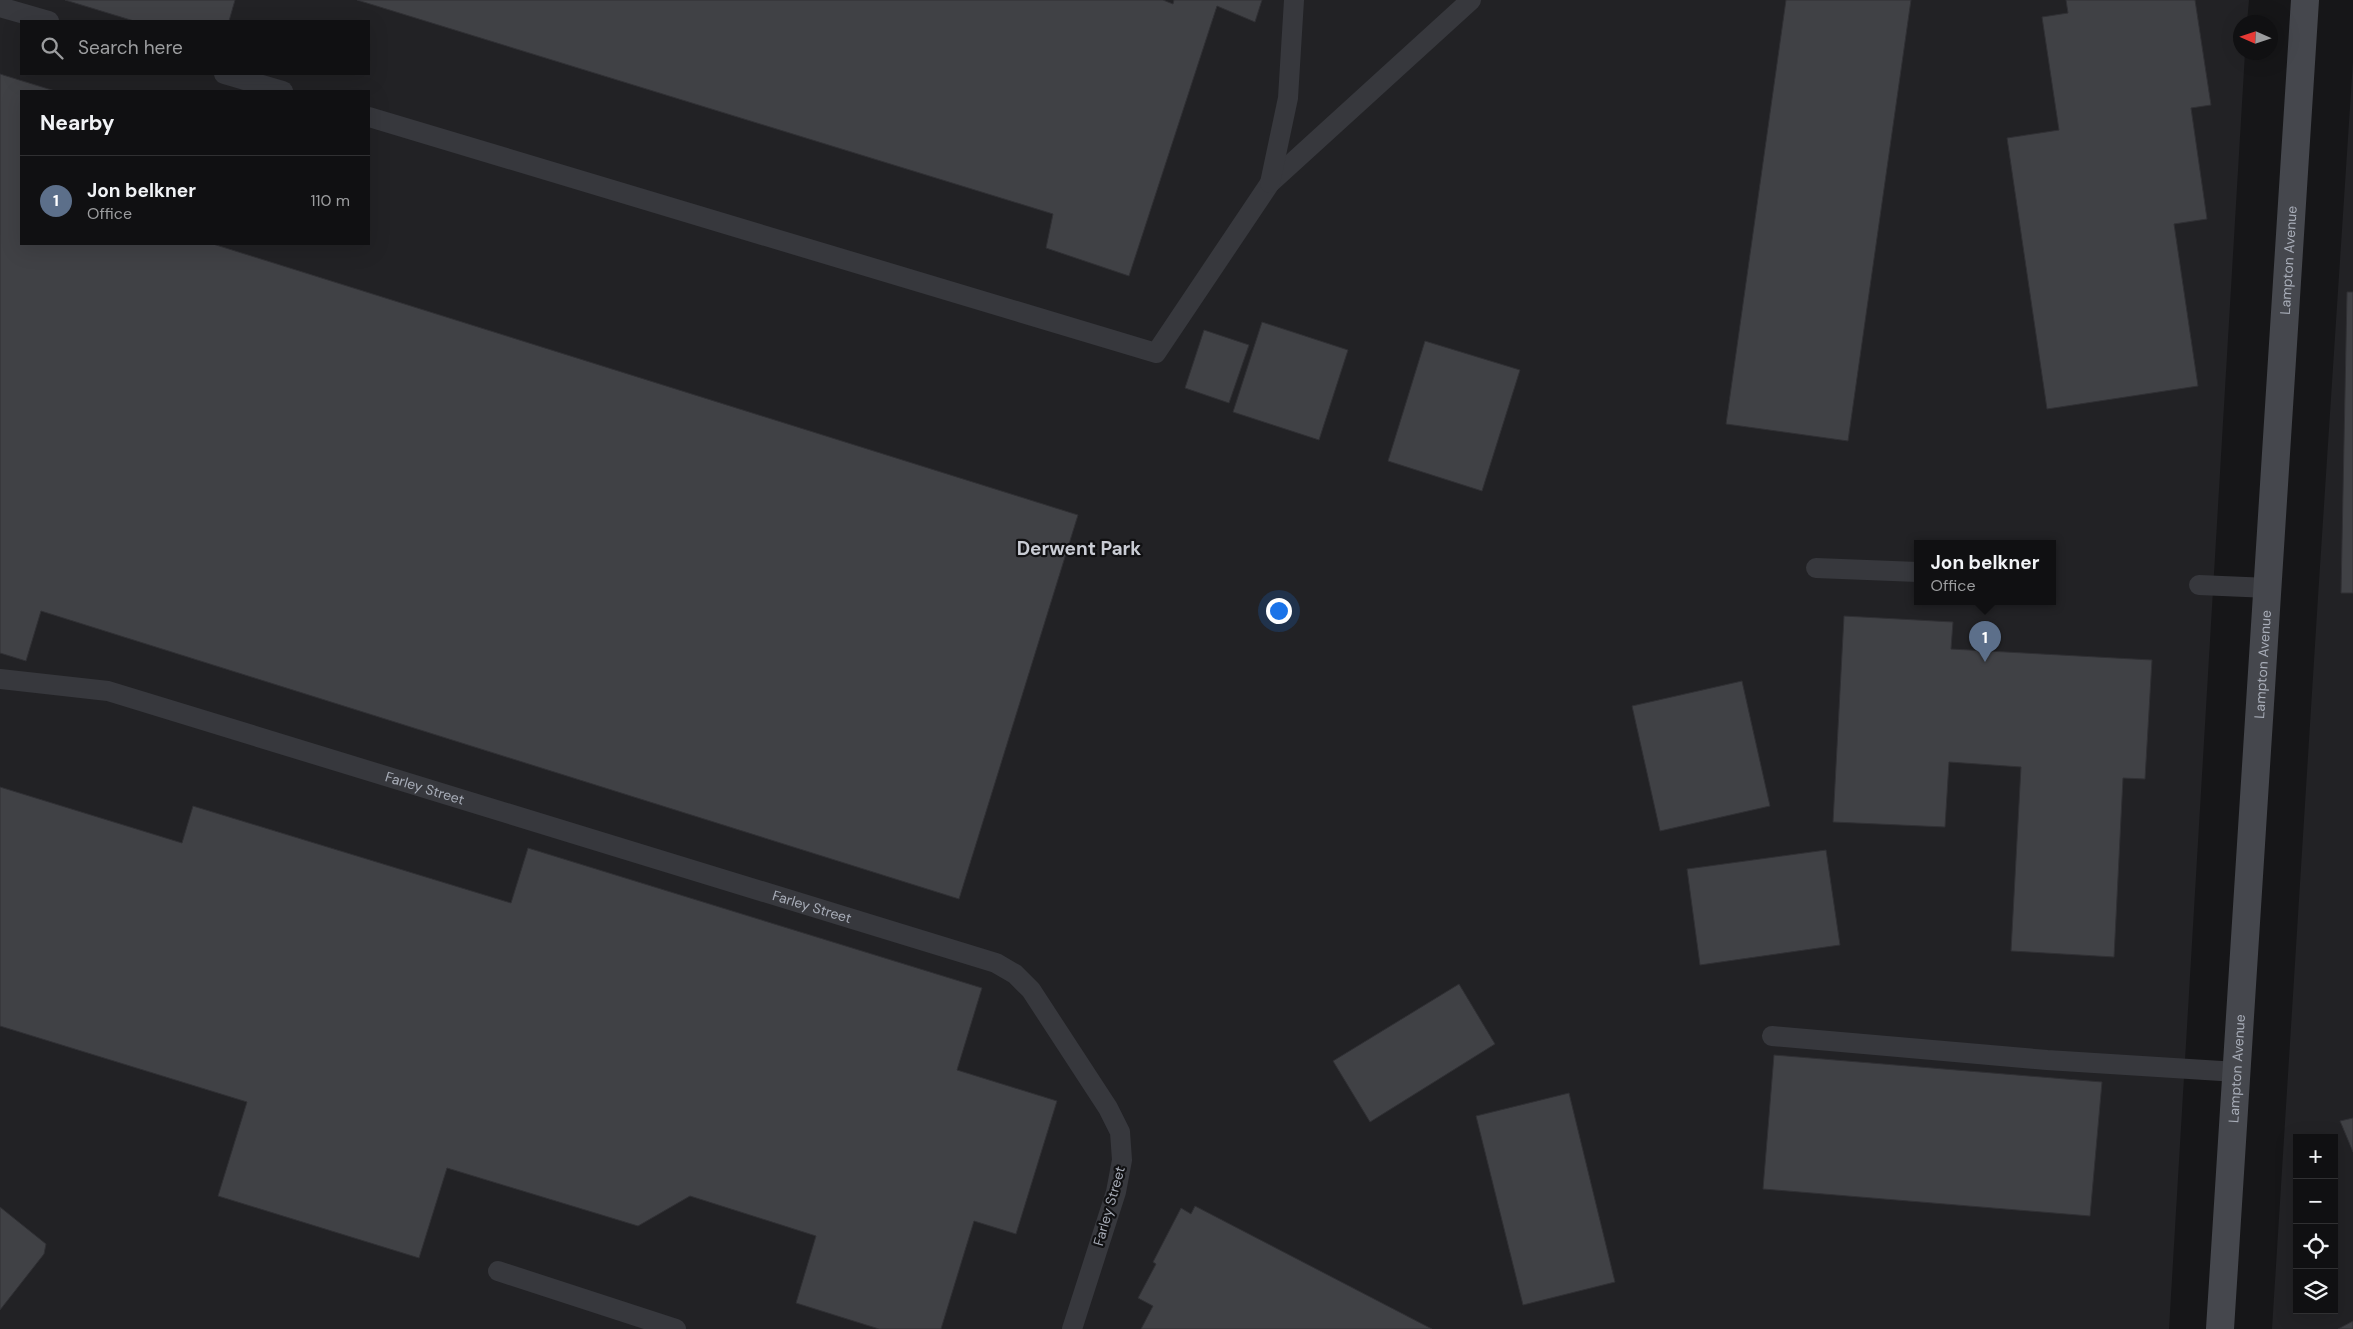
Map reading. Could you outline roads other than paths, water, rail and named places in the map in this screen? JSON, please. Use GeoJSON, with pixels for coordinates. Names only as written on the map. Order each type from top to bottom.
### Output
{"type":"FeatureCollection","features":[{"type":"Feature","properties":{"kind":"street","name":"Lampton Avenue"},"geometry":{"type":"LineString","coordinates":[[2220,1329],[2269,588],[2305,0]]}},
{"type":"Feature","properties":{"kind":"lane"},"geometry":{"type":"LineString","coordinates":[[1270,184],[1288,98],[1294,0]]}},
{"type":"Feature","properties":{"kind":"lane"},"geometry":{"type":"LineString","coordinates":[[370,117],[1156,353],[1270,184],[1471,0]]}},
{"type":"Feature","properties":{"kind":"lane"},"geometry":{"type":"LineString","coordinates":[[0,6],[46,20]]}},
{"type":"Feature","properties":{"kind":"lane"},"geometry":{"type":"LineString","coordinates":[[227,75],[279,90]]}},
{"type":"Feature","properties":{"kind":"lane"},"geometry":{"type":"LineString","coordinates":[[1816,568],[1914,572]]}},
{"type":"Feature","properties":{"kind":"lane"},"geometry":{"type":"LineString","coordinates":[[2199,585],[2269,588]]}},
{"type":"Feature","properties":{"kind":"lane","name":"Farley Street"},"geometry":{"type":"LineString","coordinates":[[0,679],[108,691],[996,963],[1015,974],[1031,990],[1108,1108],[1120,1132],[1122,1160],[1116,1192],[1072,1329]]}},
{"type":"Feature","properties":{"kind":"lane"},"geometry":{"type":"LineString","coordinates":[[1772,1036],[2047,1060],[2236,1072]]}},
{"type":"Feature","properties":{"kind":"lane"},"geometry":{"type":"LineString","coordinates":[[498,1271],[676,1329]]}},
{"type":"Feature","properties":{"kind":"place","name":"Jon belkner"},"geometry":{"type":"Point","coordinates":[1985,662]}},
{"type":"Feature","properties":{"kind":"district","name":"Derwent Park"},"geometry":{"type":"Point","coordinates":[1079,548]}}]}
